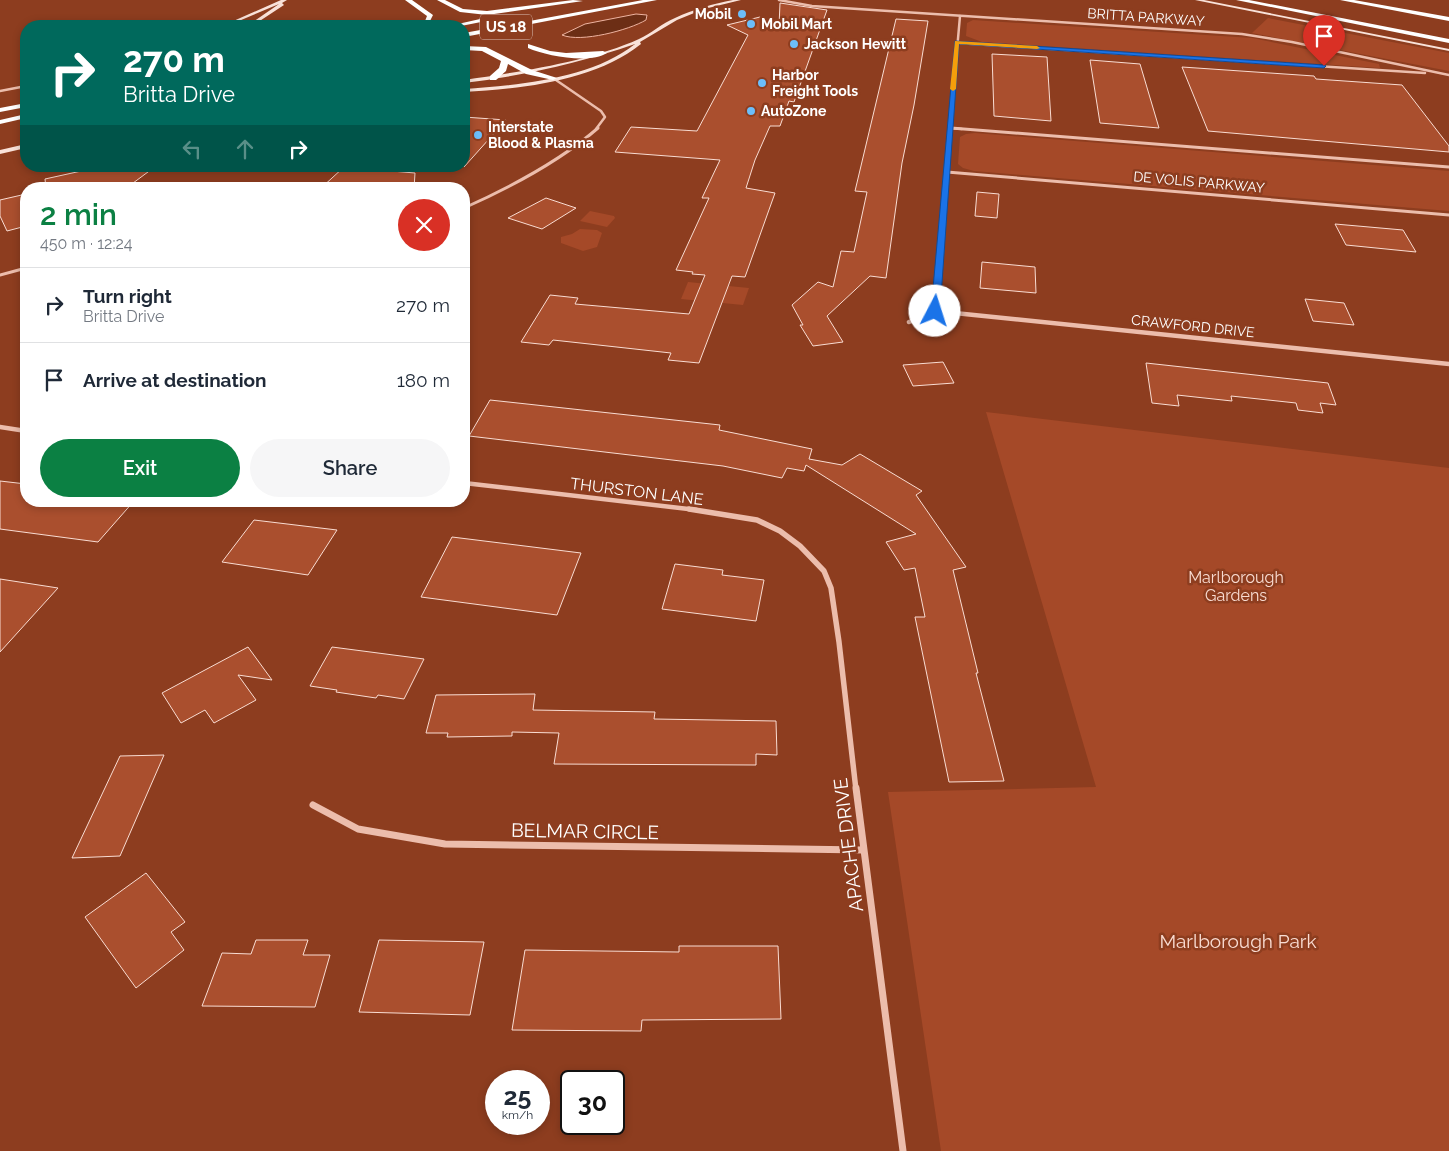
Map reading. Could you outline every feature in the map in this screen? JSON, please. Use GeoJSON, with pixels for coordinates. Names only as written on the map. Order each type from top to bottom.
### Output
{"type":"FeatureCollection","features":[{"type":"Feature","properties":{"kind":"highway"},"geometry":{"type":"LineString","coordinates":[[408,0],[431,16],[428,20]]}},
{"type":"Feature","properties":{"kind":"highway"},"geometry":{"type":"LineString","coordinates":[[440,0],[462,11],[487,13],[581,0]]}},
{"type":"Feature","properties":{"kind":"highway","name":"US 18"},"geometry":{"type":"LineString","coordinates":[[470,22],[581,0]]}},
{"type":"Feature","properties":{"kind":"highway","name":"US 18"},"geometry":{"type":"LineString","coordinates":[[470,34],[654,0]]}},
{"type":"Feature","properties":{"kind":"highway"},"geometry":{"type":"LineString","coordinates":[[1239,0],[1449,40]]}},
{"type":"Feature","properties":{"kind":"highway"},"geometry":{"type":"LineString","coordinates":[[1343,0],[1449,19]]}},
{"type":"Feature","properties":{"kind":"highway"},"geometry":{"type":"LineString","coordinates":[[1424,6],[1449,11]]}},
{"type":"Feature","properties":{"kind":"highway"},"geometry":{"type":"LineString","coordinates":[[537,29],[549,20]]}},
{"type":"Feature","properties":{"kind":"highway"},"geometry":{"type":"LineString","coordinates":[[532,38],[532,50],[548,67],[554,78]]}},
{"type":"Feature","properties":{"kind":"highway"},"geometry":{"type":"LineString","coordinates":[[532,46],[551,54],[564,56],[604,53]]}},
{"type":"Feature","properties":{"kind":"highway"},"geometry":{"type":"LineString","coordinates":[[470,48],[483,49],[529,72],[554,78]]}},
{"type":"Feature","properties":{"kind":"highway"},"geometry":{"type":"LineString","coordinates":[[493,78],[504,69],[505,60]]}},
{"type":"Feature","properties":{"kind":"highway"},"geometry":{"type":"LineString","coordinates":[[0,110],[20,106]]}},
{"type":"Feature","properties":{"kind":"highway"},"geometry":{"type":"LineString","coordinates":[[0,122],[20,118]]}},
{"type":"Feature","properties":{"kind":"street"},"geometry":{"type":"LineString","coordinates":[[238,20],[284,0]]}},
{"type":"Feature","properties":{"kind":"street"},"geometry":{"type":"LineString","coordinates":[[259,20],[279,8],[284,0]]}},
{"type":"Feature","properties":{"kind":"street"},"geometry":{"type":"LineString","coordinates":[[470,81],[529,72],[604,53],[641,40],[675,19],[702,8],[739,0]]}},
{"type":"Feature","properties":{"kind":"street","name":"BRITTA PARKWAY"},"geometry":{"type":"LineString","coordinates":[[779,0],[812,6],[1251,35],[1449,75]]}},
{"type":"Feature","properties":{"kind":"street"},"geometry":{"type":"LineString","coordinates":[[1197,0],[1449,50]]}},
{"type":"Feature","properties":{"kind":"street"},"geometry":{"type":"LineString","coordinates":[[908,322],[935,311],[960,16]]}},
{"type":"Feature","properties":{"kind":"street"},"geometry":{"type":"LineString","coordinates":[[470,90],[554,78],[584,71],[613,60],[631,50],[641,40]]}},
{"type":"Feature","properties":{"kind":"street"},"geometry":{"type":"LineString","coordinates":[[957,43],[1443,74]]}},
{"type":"Feature","properties":{"kind":"street"},"geometry":{"type":"LineString","coordinates":[[554,78],[570,69],[603,58],[619,48]]}},
{"type":"Feature","properties":{"kind":"street"},"geometry":{"type":"LineString","coordinates":[[470,205],[510,186],[555,159],[593,134],[603,123],[604,117],[600,111],[554,78]]}},
{"type":"Feature","properties":{"kind":"street"},"geometry":{"type":"LineString","coordinates":[[0,90],[20,87]]}},
{"type":"Feature","properties":{"kind":"street"},"geometry":{"type":"LineString","coordinates":[[950,128],[1449,167]]}},
{"type":"Feature","properties":{"kind":"street"},"geometry":{"type":"LineString","coordinates":[[1,152],[20,144]]}},
{"type":"Feature","properties":{"kind":"street"},"geometry":{"type":"LineString","coordinates":[[1,152],[20,147]]}},
{"type":"Feature","properties":{"kind":"street","name":"DE VOLIS PARKWAY"},"geometry":{"type":"LineString","coordinates":[[947,172],[1449,215]]}},
{"type":"Feature","properties":{"kind":"street"},"geometry":{"type":"LineString","coordinates":[[0,275],[20,270]]}},
{"type":"Feature","properties":{"kind":"street","name":"CRAWFORD DRIVE"},"geometry":{"type":"LineString","coordinates":[[935,311],[1449,364]]}},
{"type":"Feature","properties":{"kind":"street"},"geometry":{"type":"LineString","coordinates":[[0,427],[20,430]]}},
{"type":"Feature","properties":{"kind":"street","name":"THURSTON LANE"},"geometry":{"type":"LineString","coordinates":[[470,484],[688,509],[757,520],[780,531],[800,546]]}},
{"type":"Feature","properties":{"kind":"street","name":"APACHE DRIVE"},"geometry":{"type":"LineString","coordinates":[[800,546],[824,571],[830,588],[840,642],[863,850],[903,1151]]}},
{"type":"Feature","properties":{"kind":"street","name":"BELMAR CIRCLE"},"geometry":{"type":"LineString","coordinates":[[313,805],[358,829],[445,844],[863,850]]}},
{"type":"Feature","properties":{"kind":"green space"},"geometry":{"type":"Polygon","coordinates":[[[1268,18],[1449,53],[1449,71],[1252,33],[1268,18]]]}},
{"type":"Feature","properties":{"kind":"green space"},"geometry":{"type":"Polygon","coordinates":[[[973,20],[1252,38],[1379,64],[1380,68],[982,42],[966,36],[967,23],[973,20]]]}},
{"type":"Feature","properties":{"kind":"green space"},"geometry":{"type":"Polygon","coordinates":[[[975,133],[1449,171],[1449,211],[974,171],[963,168],[958,164],[960,137],[975,133]]]}},
{"type":"Feature","properties":{"kind":"green space"},"geometry":{"type":"Polygon","coordinates":[[[590,211],[614,216],[615,218],[607,227],[580,221],[590,211]]]}},
{"type":"Feature","properties":{"kind":"green space"},"geometry":{"type":"Polygon","coordinates":[[[580,229],[597,230],[602,233],[597,247],[583,251],[561,243],[561,237],[572,234],[580,229]]]}},
{"type":"Feature","properties":{"kind":"green space"},"geometry":{"type":"Polygon","coordinates":[[[688,282],[749,288],[743,305],[681,299],[688,282]]]}},
{"type":"Feature","properties":{"kind":"green space","name":"Marlborough Park"},"geometry":{"type":"Polygon","coordinates":[[[986,412],[1449,468],[1449,1151],[941,1151],[888,792],[1096,787],[986,412]]]}},
{"type":"Feature","properties":{"kind":"shaded area"},"geometry":{"type":"Polygon","coordinates":[[[636,14],[647,15],[646,20],[628,28],[605,34],[581,37],[562,35],[585,24],[636,14]]]}},
{"type":"Feature","properties":{"kind":"building"},"geometry":{"type":"Polygon","coordinates":[[[780,3],[827,10],[794,102],[789,101],[780,126],[770,126],[755,160],[746,188],[775,193],[745,277],[732,276],[699,363],[668,360],[671,353],[553,340],[549,345],[521,342],[550,295],[578,298],[575,304],[689,314],[705,275],[676,270],[709,198],[702,198],[720,160],[615,152],[631,127],[697,131],[748,35],[727,25],[760,17],[779,26],[780,3]]]}},
{"type":"Feature","properties":{"kind":"building"},"geometry":{"type":"Polygon","coordinates":[[[896,19],[928,21],[902,163],[886,278],[870,276],[827,316],[843,342],[813,346],[800,325],[803,325],[792,305],[818,282],[833,287],[841,251],[854,252],[867,192],[855,191],[896,19]]]}},
{"type":"Feature","properties":{"kind":"building"},"geometry":{"type":"Polygon","coordinates":[[[992,54],[1047,57],[1051,121],[994,116],[992,54]]]}},
{"type":"Feature","properties":{"kind":"building"},"geometry":{"type":"Polygon","coordinates":[[[1090,60],[1140,64],[1159,128],[1100,123],[1090,60]]]}},
{"type":"Feature","properties":{"kind":"building"},"geometry":{"type":"Polygon","coordinates":[[[1182,67],[1314,76],[1316,79],[1402,85],[1449,146],[1449,152],[1208,131],[1182,67]]]}},
{"type":"Feature","properties":{"kind":"building","name":"Interstate Blood & Plasma"},"geometry":{"type":"Polygon","coordinates":[[[470,117],[506,120],[470,160],[470,117]]]}},
{"type":"Feature","properties":{"kind":"building"},"geometry":{"type":"Polygon","coordinates":[[[77,172],[148,172],[134,182],[45,182],[45,179],[77,172]]]}},
{"type":"Feature","properties":{"kind":"building"},"geometry":{"type":"Polygon","coordinates":[[[339,172],[415,173],[414,182],[328,182],[339,172]]]}},
{"type":"Feature","properties":{"kind":"building"},"geometry":{"type":"Polygon","coordinates":[[[977,192],[999,194],[997,218],[975,216],[977,192]]]}},
{"type":"Feature","properties":{"kind":"building"},"geometry":{"type":"Polygon","coordinates":[[[20,195],[20,228],[7,231],[0,216],[0,200],[20,195]]]}},
{"type":"Feature","properties":{"kind":"building"},"geometry":{"type":"Polygon","coordinates":[[[546,198],[576,208],[542,229],[508,218],[546,198]]]}},
{"type":"Feature","properties":{"kind":"building"},"geometry":{"type":"Polygon","coordinates":[[[1335,224],[1403,230],[1416,252],[1346,245],[1335,224]]]}},
{"type":"Feature","properties":{"kind":"building"},"geometry":{"type":"Polygon","coordinates":[[[982,262],[1035,267],[1036,293],[980,288],[982,262]]]}},
{"type":"Feature","properties":{"kind":"building"},"geometry":{"type":"Polygon","coordinates":[[[1305,299],[1344,303],[1354,325],[1313,321],[1305,299]]]}},
{"type":"Feature","properties":{"kind":"building"},"geometry":{"type":"Polygon","coordinates":[[[943,362],[954,383],[913,386],[903,365],[943,362]]]}},
{"type":"Feature","properties":{"kind":"building"},"geometry":{"type":"Polygon","coordinates":[[[1146,363],[1328,383],[1336,405],[1320,403],[1323,413],[1298,410],[1296,403],[1231,396],[1232,401],[1177,395],[1179,406],[1152,403],[1146,363]]]}},
{"type":"Feature","properties":{"kind":"building"},"geometry":{"type":"Polygon","coordinates":[[[490,400],[720,425],[719,430],[812,449],[809,459],[842,465],[860,454],[922,491],[916,495],[966,567],[953,570],[978,673],[976,673],[1004,781],[949,782],[915,617],[925,617],[915,568],[904,570],[886,542],[916,534],[806,465],[804,471],[787,468],[782,478],[723,466],[470,436],[490,400]]]}},
{"type":"Feature","properties":{"kind":"building"},"geometry":{"type":"Polygon","coordinates":[[[0,481],[20,483],[20,507],[129,507],[98,542],[0,529],[0,481]]]}},
{"type":"Feature","properties":{"kind":"building"},"geometry":{"type":"Polygon","coordinates":[[[254,520],[337,530],[308,575],[222,562],[254,520]]]}},
{"type":"Feature","properties":{"kind":"building"},"geometry":{"type":"Polygon","coordinates":[[[452,537],[581,553],[557,615],[421,597],[452,537]]]}},
{"type":"Feature","properties":{"kind":"building"},"geometry":{"type":"Polygon","coordinates":[[[675,564],[723,570],[722,575],[764,580],[756,621],[662,609],[675,564]]]}},
{"type":"Feature","properties":{"kind":"building"},"geometry":{"type":"Polygon","coordinates":[[[0,579],[58,588],[0,652],[0,579]]]}},
{"type":"Feature","properties":{"kind":"building"},"geometry":{"type":"Polygon","coordinates":[[[248,647],[272,680],[238,675],[256,700],[214,723],[205,710],[181,723],[162,693],[248,647]]]}},
{"type":"Feature","properties":{"kind":"building"},"geometry":{"type":"Polygon","coordinates":[[[332,647],[424,659],[404,699],[378,695],[376,698],[310,686],[332,647]]]}},
{"type":"Feature","properties":{"kind":"building"},"geometry":{"type":"Polygon","coordinates":[[[535,694],[533,710],[655,712],[654,719],[776,721],[777,755],[756,754],[756,765],[554,764],[559,733],[512,732],[512,736],[447,737],[448,733],[426,733],[436,695],[535,694]]]}},
{"type":"Feature","properties":{"kind":"building"},"geometry":{"type":"Polygon","coordinates":[[[164,755],[120,856],[72,858],[120,756],[164,755]]]}},
{"type":"Feature","properties":{"kind":"building"},"geometry":{"type":"Polygon","coordinates":[[[146,873],[185,922],[171,932],[184,950],[136,988],[85,917],[146,873]]]}},
{"type":"Feature","properties":{"kind":"building"},"geometry":{"type":"Polygon","coordinates":[[[256,940],[308,940],[303,955],[330,955],[315,1007],[202,1006],[222,953],[251,954],[256,940]]]}},
{"type":"Feature","properties":{"kind":"building"},"geometry":{"type":"Polygon","coordinates":[[[379,940],[484,942],[470,1015],[359,1012],[379,940]]]}},
{"type":"Feature","properties":{"kind":"building"},"geometry":{"type":"Polygon","coordinates":[[[679,946],[778,946],[781,1019],[642,1020],[641,1031],[512,1030],[525,950],[679,952],[679,946]]]}},
{"type":"Feature","properties":{"kind":"slow traffic"},"geometry":{"type":"LineString","coordinates":[[953,89],[957,43],[1037,48]]}},
{"type":"Feature","properties":{"kind":"place","name":"Mobil"},"geometry":{"type":"Point","coordinates":[742,14]}},
{"type":"Feature","properties":{"kind":"place","name":"Mobil Mart"},"geometry":{"type":"Point","coordinates":[751,24]}},
{"type":"Feature","properties":{"kind":"place","name":"Jackson Hewitt"},"geometry":{"type":"Point","coordinates":[794,44]}},
{"type":"Feature","properties":{"kind":"place","name":"Harbor Freight Tools"},"geometry":{"type":"Point","coordinates":[762,83]}},
{"type":"Feature","properties":{"kind":"place","name":"AutoZone"},"geometry":{"type":"Point","coordinates":[751,111]}},
{"type":"Feature","properties":{"kind":"place","name":"Interstate Blood & Plasma"},"geometry":{"type":"Point","coordinates":[478,135]}},
{"type":"Feature","properties":{"kind":"route"},"geometry":{"type":"LineString","coordinates":[[935,311],[957,43],[1324,66]]}},
{"type":"Feature","properties":{"kind":"park label","name":"Marlborough Gardens"},"geometry":{"type":"Point","coordinates":[1236,586]}}]}
